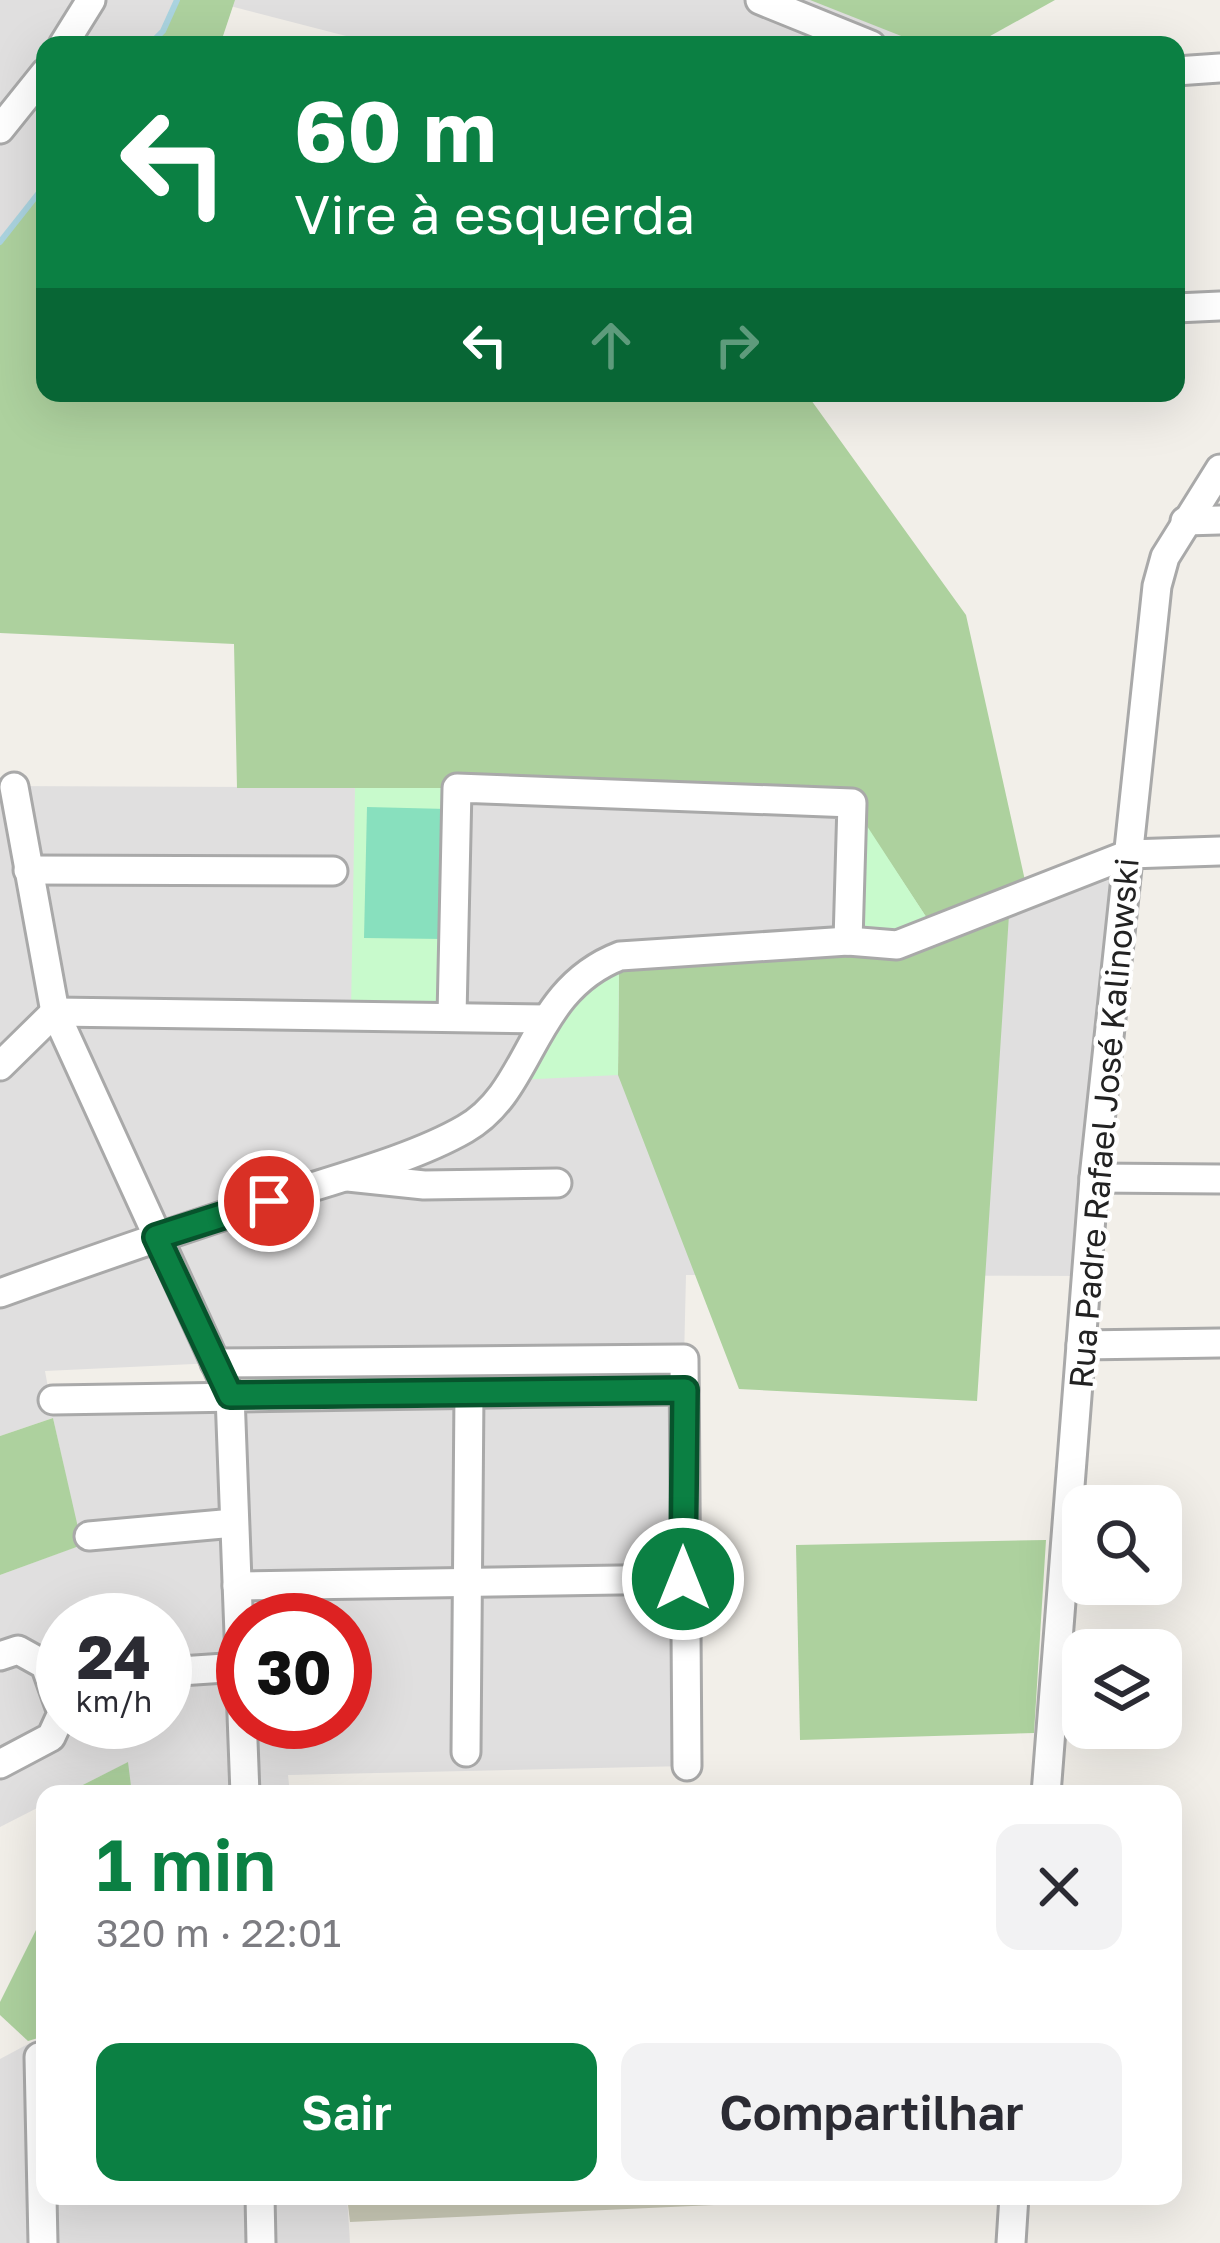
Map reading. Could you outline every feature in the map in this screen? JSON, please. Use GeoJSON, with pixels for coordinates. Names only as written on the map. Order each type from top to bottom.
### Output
{"type":"FeatureCollection","features":[{"type":"Feature","properties":{"kind":"street"},"geometry":{"type":"LineString","coordinates":[[69,36],[91,0]]}},
{"type":"Feature","properties":{"kind":"street"},"geometry":{"type":"LineString","coordinates":[[760,0],[850,36]]}},
{"type":"Feature","properties":{"kind":"street"},"geometry":{"type":"LineString","coordinates":[[1185,70],[1220,68]]}},
{"type":"Feature","properties":{"kind":"street"},"geometry":{"type":"LineString","coordinates":[[0,129],[36,84]]}},
{"type":"Feature","properties":{"kind":"street"},"geometry":{"type":"LineString","coordinates":[[1185,308],[1220,306]]}},
{"type":"Feature","properties":{"kind":"street","name":"Rua Padre Rafael José Kalinowski"},"geometry":{"type":"LineString","coordinates":[[1047,1785],[1094,1178],[1157,586],[1165,557],[1220,469]]}},
{"type":"Feature","properties":{"kind":"street"},"geometry":{"type":"LineString","coordinates":[[1185,521],[1220,520]]}},
{"type":"Feature","properties":{"kind":"street"},"geometry":{"type":"LineString","coordinates":[[14,787],[55,1012],[230,1395],[237,1593]]}},
{"type":"Feature","properties":{"kind":"street"},"geometry":{"type":"LineString","coordinates":[[452,1016],[457,788],[852,803],[848,941]]}},
{"type":"Feature","properties":{"kind":"street"},"geometry":{"type":"LineString","coordinates":[[0,1293],[344,1177],[477,1122],[500,1096],[574,983],[620,956],[848,941],[897,945],[1129,854],[1220,850]]}},
{"type":"Feature","properties":{"kind":"street"},"geometry":{"type":"LineString","coordinates":[[28,870],[333,871]]}},
{"type":"Feature","properties":{"kind":"street"},"geometry":{"type":"LineString","coordinates":[[0,1066],[55,1012],[547,1019]]}},
{"type":"Feature","properties":{"kind":"street"},"geometry":{"type":"LineString","coordinates":[[344,1177],[424,1186],[557,1183]]}},
{"type":"Feature","properties":{"kind":"street"},"geometry":{"type":"LineString","coordinates":[[1094,1178],[1220,1179]]}},
{"type":"Feature","properties":{"kind":"street"},"geometry":{"type":"LineString","coordinates":[[1081,1345],[1220,1342]]}},
{"type":"Feature","properties":{"kind":"street"},"geometry":{"type":"LineString","coordinates":[[215,1363],[684,1359],[687,1766]]}},
{"type":"Feature","properties":{"kind":"street"},"geometry":{"type":"LineString","coordinates":[[375,1361],[375,1393]]}},
{"type":"Feature","properties":{"kind":"street"},"geometry":{"type":"LineString","coordinates":[[53,1400],[685,1390]]}},
{"type":"Feature","properties":{"kind":"street"},"geometry":{"type":"LineString","coordinates":[[466,1752],[469,1392]]}},
{"type":"Feature","properties":{"kind":"street"},"geometry":{"type":"LineString","coordinates":[[89,1536],[234,1523]]}},
{"type":"Feature","properties":{"kind":"street"},"geometry":{"type":"LineString","coordinates":[[237,1586],[683,1579]]}},
{"type":"Feature","properties":{"kind":"street"},"geometry":{"type":"LineString","coordinates":[[0,1656],[18,1650],[44,1665],[62,1713],[52,1737],[0,1764]]}},
{"type":"Feature","properties":{"kind":"street"},"geometry":{"type":"LineString","coordinates":[[243,1749],[245,1785]]}},
{"type":"Feature","properties":{"kind":"street"},"geometry":{"type":"LineString","coordinates":[[42,2205],[43,2243]]}},
{"type":"Feature","properties":{"kind":"street"},"geometry":{"type":"LineString","coordinates":[[260,2205],[261,2243]]}},
{"type":"Feature","properties":{"kind":"street"},"geometry":{"type":"LineString","coordinates":[[1011,2243],[1014,2205]]}},
{"type":"Feature","properties":{"kind":"shaded area"},"geometry":{"type":"Polygon","coordinates":[[[0,0],[177,0],[158,36],[36,36],[36,196],[0,242],[0,0]]]}},
{"type":"Feature","properties":{"kind":"shaded area"},"geometry":{"type":"Polygon","coordinates":[[[207,0],[951,0],[953,36],[346,36],[207,0]]]}},
{"type":"Feature","properties":{"kind":"shaded area"},"geometry":{"type":"Polygon","coordinates":[[[0,786],[457,788],[852,803],[936,932],[1129,854],[1087,1276],[686,1275],[684,1359],[215,1363],[45,1371],[50,1399],[684,1390],[687,1766],[288,1775],[289,1785],[131,1785],[127,1763],[83,1785],[36,1785],[36,1809],[0,1827],[0,1575],[81,1545],[53,1418],[0,1436],[0,786]]]}},
{"type":"Feature","properties":{"kind":"shaded area"},"geometry":{"type":"Polygon","coordinates":[[[36,2040],[36,2205],[348,2205],[350,2243],[0,2243],[0,2059],[36,2040]]]}},
{"type":"Feature","properties":{"kind":"shaded area"},"geometry":{"type":"Polygon","coordinates":[[[348,2205],[714,2205],[350,2222],[348,2205]]]}},
{"type":"Feature","properties":{"kind":"green space"},"geometry":{"type":"Polygon","coordinates":[[[177,0],[235,0],[223,36],[158,36],[177,0]]]}},
{"type":"Feature","properties":{"kind":"green space"},"geometry":{"type":"Polygon","coordinates":[[[810,0],[1055,0],[990,36],[901,36],[810,0]]]}},
{"type":"Feature","properties":{"kind":"green space"},"geometry":{"type":"Polygon","coordinates":[[[36,196],[36,402],[812,402],[966,615],[1028,894],[936,932],[851,803],[457,788],[237,788],[234,644],[0,633],[0,242],[36,196]]]}},
{"type":"Feature","properties":{"kind":"green space"},"geometry":{"type":"Polygon","coordinates":[[[355,788],[447,788],[442,1009],[351,1009],[355,788]]]}},
{"type":"Feature","properties":{"kind":"green space"},"geometry":{"type":"Polygon","coordinates":[[[852,803],[936,932],[848,941],[852,803]]]}},
{"type":"Feature","properties":{"kind":"green space"},"geometry":{"type":"Polygon","coordinates":[[[367,807],[447,809],[444,939],[364,938],[367,807]]]}},
{"type":"Feature","properties":{"kind":"green space"},"geometry":{"type":"Polygon","coordinates":[[[1009,915],[977,1401],[739,1389],[618,1075],[619,969],[760,955],[899,958],[1009,915]]]}},
{"type":"Feature","properties":{"kind":"green space"},"geometry":{"type":"Polygon","coordinates":[[[619,959],[618,1075],[517,1080],[556,1017],[619,959]]]}},
{"type":"Feature","properties":{"kind":"green space"},"geometry":{"type":"Polygon","coordinates":[[[53,1418],[82,1545],[0,1575],[0,1436],[53,1418]]]}},
{"type":"Feature","properties":{"kind":"green space"},"geometry":{"type":"Polygon","coordinates":[[[1046,1540],[1034,1733],[800,1740],[796,1545],[1046,1540]]]}},
{"type":"Feature","properties":{"kind":"green space"},"geometry":{"type":"Polygon","coordinates":[[[128,1762],[131,1785],[83,1785],[128,1762]]]}},
{"type":"Feature","properties":{"kind":"green space"},"geometry":{"type":"Polygon","coordinates":[[[36,1930],[36,2039],[28,2041],[0,2015],[0,2002],[36,1930]]]}},
{"type":"Feature","properties":{"kind":"waterway"},"geometry":{"type":"LineString","coordinates":[[158,36],[177,0]]}},
{"type":"Feature","properties":{"kind":"waterway"},"geometry":{"type":"LineString","coordinates":[[0,242],[36,196]]}},
{"type":"Feature","properties":{"kind":"route"},"geometry":{"type":"LineString","coordinates":[[269,1201],[156,1237],[230,1395],[685,1390],[683,1579]]}}]}
